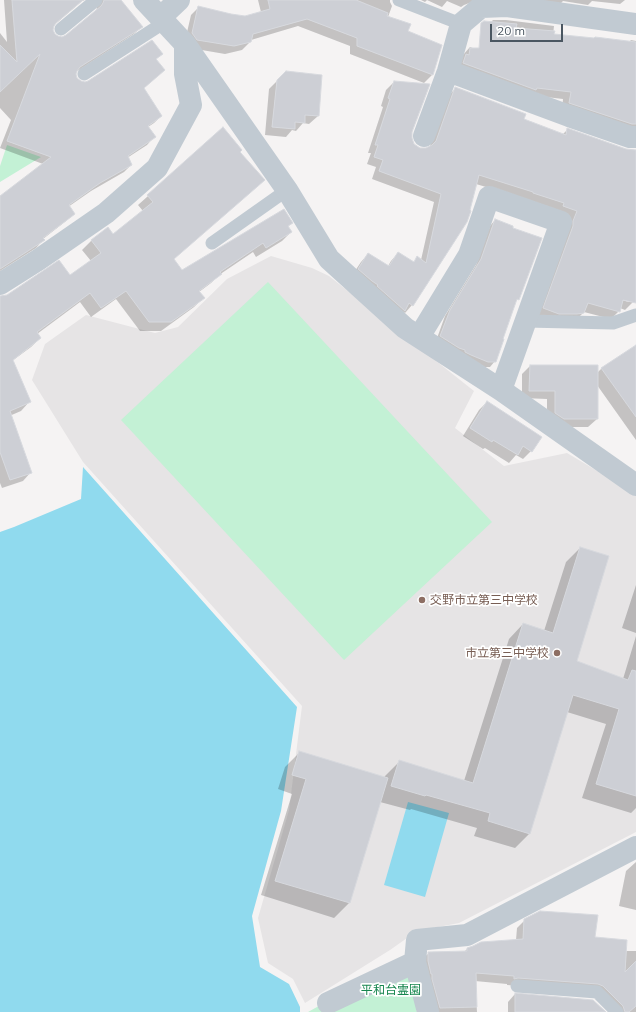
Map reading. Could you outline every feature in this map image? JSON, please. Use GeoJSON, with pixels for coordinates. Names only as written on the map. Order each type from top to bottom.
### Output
{"type":"FeatureCollection","features":[{"type":"Feature","properties":{"kind":"street"},"geometry":{"type":"LineString","coordinates":[[144,0],[185,44],[287,190],[329,259],[405,328],[501,390],[636,485]]}},
{"type":"Feature","properties":{"kind":"street"},"geometry":{"type":"LineString","coordinates":[[162,20],[179,0]]}},
{"type":"Feature","properties":{"kind":"street"},"geometry":{"type":"LineString","coordinates":[[424,136],[448,71],[461,24],[481,7],[507,6],[636,24]]}},
{"type":"Feature","properties":{"kind":"street"},"geometry":{"type":"LineString","coordinates":[[0,284],[38,260],[106,213],[157,168],[191,105],[185,74],[185,44]]}},
{"type":"Feature","properties":{"kind":"street"},"geometry":{"type":"LineString","coordinates":[[448,71],[630,137],[636,136]]}},
{"type":"Feature","properties":{"kind":"street"},"geometry":{"type":"LineString","coordinates":[[419,337],[469,255],[489,197],[561,222],[501,390]]}},
{"type":"Feature","properties":{"kind":"street"},"geometry":{"type":"LineString","coordinates":[[428,1012],[415,962],[417,940],[468,935],[636,847]]}},
{"type":"Feature","properties":{"kind":"street"},"geometry":{"type":"LineString","coordinates":[[328,1003],[415,962]]}},
{"type":"Feature","properties":{"kind":"lane"},"geometry":{"type":"LineString","coordinates":[[62,29],[96,0]]}},
{"type":"Feature","properties":{"kind":"lane"},"geometry":{"type":"LineString","coordinates":[[399,0],[461,24]]}},
{"type":"Feature","properties":{"kind":"lane"},"geometry":{"type":"LineString","coordinates":[[84,74],[162,20]]}},
{"type":"Feature","properties":{"kind":"lane"},"geometry":{"type":"LineString","coordinates":[[212,243],[287,190]]}},
{"type":"Feature","properties":{"kind":"lane"},"geometry":{"type":"LineString","coordinates":[[526,321],[613,323],[636,315]]}},
{"type":"Feature","properties":{"kind":"lane"},"geometry":{"type":"LineString","coordinates":[[517,986],[597,992],[617,1012]]}},
{"type":"Feature","properties":{"kind":"shaded area","name":"交野市立第三中学校"},"geometry":{"type":"Polygon","coordinates":[[[271,256],[312,268],[329,276],[474,391],[455,428],[504,466],[567,453],[636,494],[636,832],[459,923],[417,931],[390,950],[305,1003],[293,979],[268,963],[258,918],[289,810],[302,706],[83,462],[32,380],[45,344],[86,315],[155,333],[178,327],[227,279],[271,256]]]}},
{"type":"Feature","properties":{"kind":"green space"},"geometry":{"type":"Polygon","coordinates":[[[7,145],[41,157],[0,182],[0,166],[7,145]]]}},
{"type":"Feature","properties":{"kind":"green space"},"geometry":{"type":"Polygon","coordinates":[[[268,282],[492,522],[344,660],[121,420],[268,282]]]}},
{"type":"Feature","properties":{"kind":"green space","name":"平和台霊園"},"geometry":{"type":"Polygon","coordinates":[[[407,957],[417,1012],[308,1012],[407,957]]]}},
{"type":"Feature","properties":{"kind":"water"},"geometry":{"type":"Polygon","coordinates":[[[83,467],[297,707],[281,811],[252,916],[260,967],[289,984],[300,1007],[300,1012],[0,1012],[0,532],[81,499],[83,467]]]}},
{"type":"Feature","properties":{"kind":"water"},"geometry":{"type":"Polygon","coordinates":[[[408,802],[449,813],[425,897],[384,885],[408,802]]]}},
{"type":"Feature","properties":{"kind":"building"},"geometry":{"type":"Polygon","coordinates":[[[12,0],[83,0],[54,26],[53,30],[55,34],[62,37],[101,6],[104,0],[121,0],[143,27],[80,67],[76,74],[77,78],[81,81],[88,81],[152,40],[163,54],[156,59],[165,70],[144,88],[162,116],[148,126],[156,137],[128,156],[132,165],[100,183],[69,205],[75,214],[43,238],[45,240],[0,269],[0,196],[51,157],[7,141],[40,54],[0,92],[0,45],[17,62],[12,0]]]}},
{"type":"Feature","properties":{"kind":"building"},"geometry":{"type":"Polygon","coordinates":[[[268,0],[356,0],[388,13],[387,16],[411,24],[408,31],[442,45],[433,75],[357,46],[357,38],[307,19],[253,34],[251,42],[234,46],[197,40],[192,33],[198,6],[245,16],[270,9],[268,0]]]}},
{"type":"Feature","properties":{"kind":"building"},"geometry":{"type":"Polygon","coordinates":[[[484,21],[517,24],[516,28],[555,31],[554,34],[636,42],[636,124],[569,103],[571,92],[537,88],[536,90],[463,63],[466,54],[469,55],[470,48],[479,48],[481,23],[484,21]]]}},
{"type":"Feature","properties":{"kind":"building"},"geometry":{"type":"Polygon","coordinates":[[[286,71],[322,75],[319,116],[305,115],[305,123],[295,122],[295,129],[272,127],[277,80],[286,71]]]}},
{"type":"Feature","properties":{"kind":"building"},"geometry":{"type":"Polygon","coordinates":[[[394,81],[430,84],[412,132],[414,144],[420,148],[426,148],[436,141],[455,87],[526,114],[524,119],[566,135],[567,128],[626,149],[636,150],[636,303],[623,300],[620,312],[588,303],[584,313],[577,314],[559,314],[543,308],[577,211],[563,206],[564,203],[479,175],[467,222],[413,306],[409,303],[405,311],[377,286],[378,285],[358,269],[368,253],[389,266],[398,252],[414,262],[417,256],[426,263],[441,194],[379,171],[383,160],[374,157],[378,145],[375,145],[390,99],[388,98],[394,81]]]}},
{"type":"Feature","properties":{"kind":"building"},"geometry":{"type":"Polygon","coordinates":[[[223,127],[242,150],[240,152],[265,180],[174,259],[182,270],[284,209],[293,223],[288,226],[292,232],[266,248],[263,243],[220,272],[222,274],[199,291],[205,298],[171,322],[149,322],[126,291],[101,308],[90,293],[37,332],[41,338],[13,360],[31,402],[10,411],[32,473],[10,480],[0,452],[0,296],[7,295],[59,260],[70,275],[101,253],[91,240],[108,227],[113,234],[153,202],[147,195],[223,127]]]}},
{"type":"Feature","properties":{"kind":"building"},"geometry":{"type":"Polygon","coordinates":[[[495,219],[513,226],[513,228],[542,238],[519,300],[517,299],[496,362],[488,362],[465,352],[465,350],[440,336],[450,310],[481,259],[495,219]]]}},
{"type":"Feature","properties":{"kind":"building"},"geometry":{"type":"Polygon","coordinates":[[[636,345],[636,417],[601,368],[636,345]]]}},
{"type":"Feature","properties":{"kind":"building"},"geometry":{"type":"Polygon","coordinates":[[[530,365],[598,365],[598,419],[564,419],[555,413],[555,391],[529,391],[530,365]]]}},
{"type":"Feature","properties":{"kind":"building"},"geometry":{"type":"Polygon","coordinates":[[[487,401],[542,437],[532,452],[523,446],[518,455],[493,440],[492,442],[470,428],[487,401]]]}},
{"type":"Feature","properties":{"kind":"building"},"geometry":{"type":"Polygon","coordinates":[[[580,547],[609,556],[577,661],[628,680],[632,670],[636,671],[636,796],[596,784],[619,709],[573,695],[530,834],[488,821],[490,813],[391,786],[399,760],[473,783],[523,623],[553,633],[580,547]]]}},
{"type":"Feature","properties":{"kind":"building"},"geometry":{"type":"Polygon","coordinates":[[[299,751],[388,778],[350,903],[275,881],[306,779],[292,775],[299,751]]]}},
{"type":"Feature","properties":{"kind":"building"},"geometry":{"type":"Polygon","coordinates":[[[540,911],[598,915],[595,937],[627,940],[625,972],[636,961],[636,1006],[629,1012],[625,1012],[623,1006],[603,986],[598,984],[518,978],[514,979],[514,976],[476,973],[477,1007],[440,1008],[428,961],[428,952],[467,951],[467,948],[481,942],[523,939],[524,919],[540,911]]]}},
{"type":"Feature","properties":{"kind":"building"},"geometry":{"type":"Polygon","coordinates":[[[515,993],[593,1000],[606,1012],[515,1012],[515,993]]]}},
{"type":"Feature","properties":{"kind":"place","name":"交野市立第三中学校"},"geometry":{"type":"Point","coordinates":[422,600]}},
{"type":"Feature","properties":{"kind":"place","name":"市立第三中学校"},"geometry":{"type":"Point","coordinates":[557,653]}}]}
